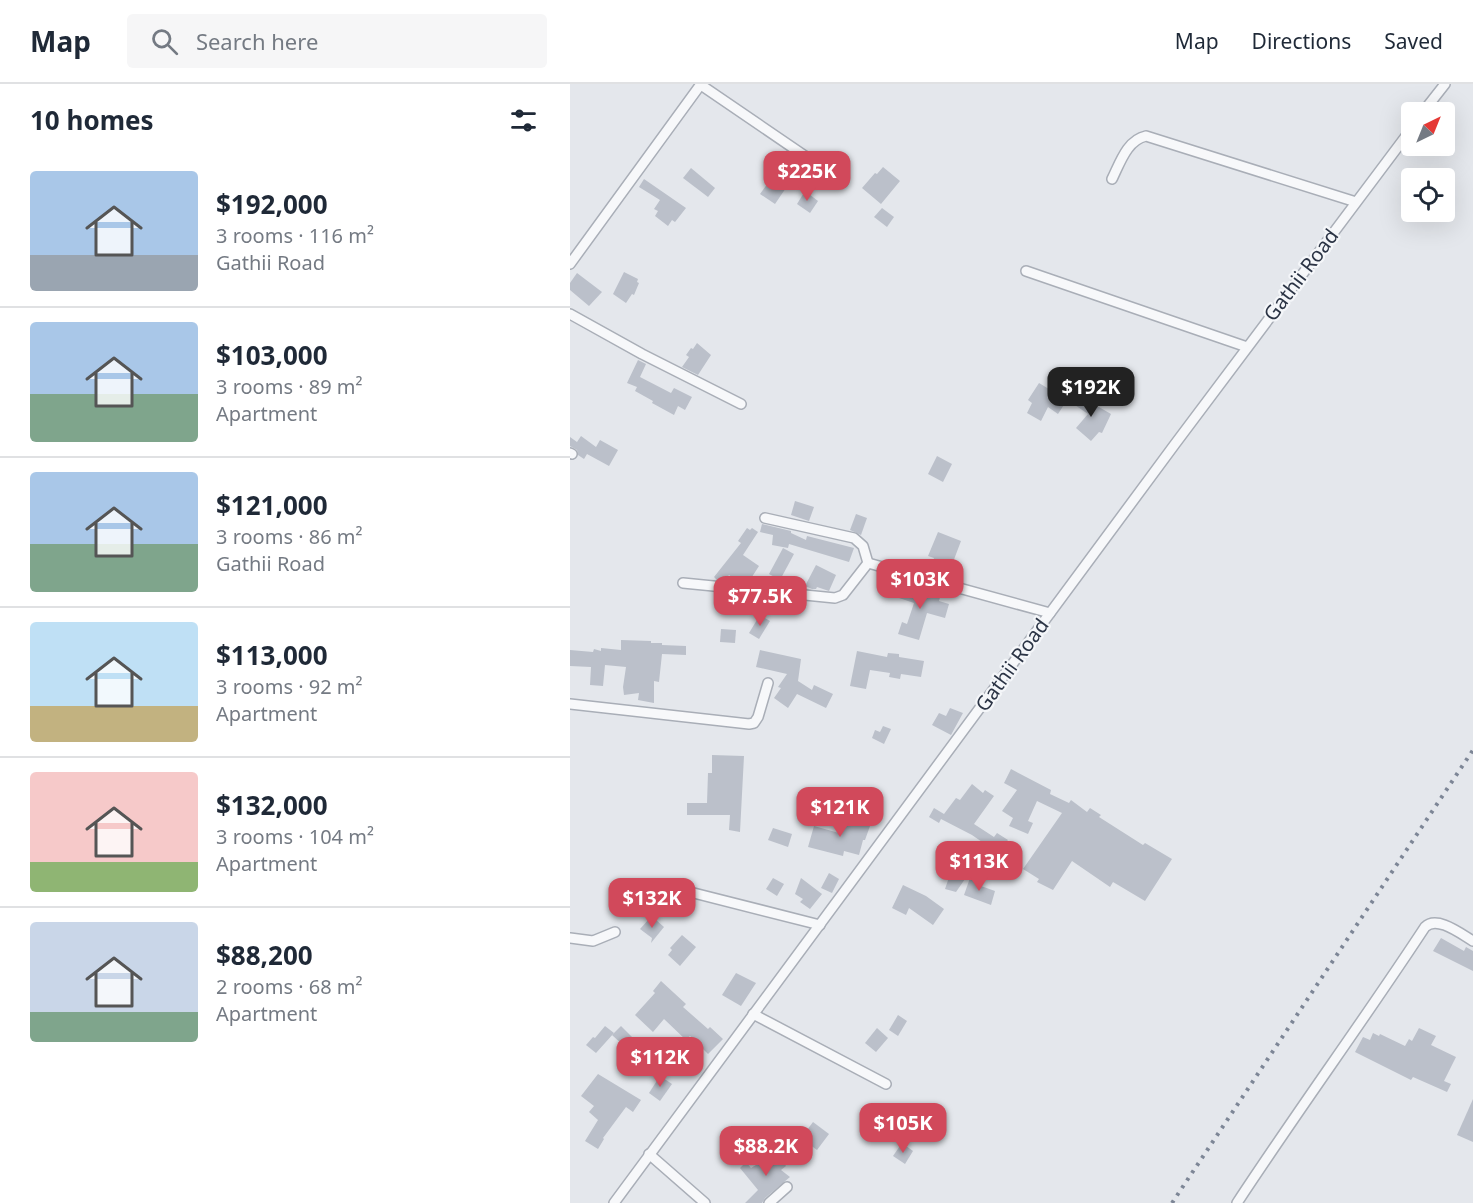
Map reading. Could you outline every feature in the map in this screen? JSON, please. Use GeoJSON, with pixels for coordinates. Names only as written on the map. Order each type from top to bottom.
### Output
{"type":"FeatureCollection","features":[{"type":"Feature","properties":{"kind":"street"},"geometry":{"type":"LineString","coordinates":[[570,264],[701,84],[843,182]]}},
{"type":"Feature","properties":{"kind":"street"},"geometry":{"type":"LineString","coordinates":[[1431,102],[1445,84]]}},
{"type":"Feature","properties":{"kind":"street"},"geometry":{"type":"LineString","coordinates":[[1112,179],[1132,143],[1146,136],[1356,202]]}},
{"type":"Feature","properties":{"kind":"street","name":"Gathii Road"},"geometry":{"type":"LineString","coordinates":[[614,1203],[1247,347],[1401,143]]}},
{"type":"Feature","properties":{"kind":"street"},"geometry":{"type":"LineString","coordinates":[[1026,271],[1247,347]]}},
{"type":"Feature","properties":{"kind":"street"},"geometry":{"type":"LineString","coordinates":[[570,314],[642,354],[741,404]]}},
{"type":"Feature","properties":{"kind":"street"},"geometry":{"type":"LineString","coordinates":[[765,518],[854,538],[863,546],[868,563]]}},
{"type":"Feature","properties":{"kind":"street"},"geometry":{"type":"LineString","coordinates":[[868,563],[1050,613]]}},
{"type":"Feature","properties":{"kind":"street"},"geometry":{"type":"LineString","coordinates":[[683,583],[835,598],[843,595],[868,563]]}},
{"type":"Feature","properties":{"kind":"street"},"geometry":{"type":"LineString","coordinates":[[570,705],[750,724],[754,723],[758,717],[768,683]]}},
{"type":"Feature","properties":{"kind":"street"},"geometry":{"type":"LineString","coordinates":[[674,888],[820,925]]}},
{"type":"Feature","properties":{"kind":"street"},"geometry":{"type":"LineString","coordinates":[[1237,1203],[1282,1134],[1372,1009],[1425,927],[1429,923],[1443,925],[1473,940]]}},
{"type":"Feature","properties":{"kind":"street"},"geometry":{"type":"LineString","coordinates":[[570,938],[593,941],[615,932]]}},
{"type":"Feature","properties":{"kind":"street"},"geometry":{"type":"LineString","coordinates":[[753,1014],[886,1084]]}},
{"type":"Feature","properties":{"kind":"street"},"geometry":{"type":"LineString","coordinates":[[650,1154],[705,1203]]}},
{"type":"Feature","properties":{"kind":"street"},"geometry":{"type":"LineString","coordinates":[[770,1203],[787,1187]]}},
{"type":"Feature","properties":{"kind":"building"},"geometry":{"type":"Polygon","coordinates":[[[883,167],[900,181],[881,204],[862,188],[883,167]]]}},
{"type":"Feature","properties":{"kind":"building"},"geometry":{"type":"Polygon","coordinates":[[[691,168],[715,188],[708,197],[683,178],[691,168]]]}},
{"type":"Feature","properties":{"kind":"building"},"geometry":{"type":"Polygon","coordinates":[[[776,172],[790,182],[775,204],[760,194],[776,172]]]}},
{"type":"Feature","properties":{"kind":"building"},"geometry":{"type":"Polygon","coordinates":[[[644,179],[686,208],[675,222],[672,220],[668,226],[655,216],[658,211],[654,209],[660,200],[639,187],[644,179]]]}},
{"type":"Feature","properties":{"kind":"building"},"geometry":{"type":"Polygon","coordinates":[[[805,191],[818,201],[810,213],[797,204],[805,191]]]}},
{"type":"Feature","properties":{"kind":"building"},"geometry":{"type":"Polygon","coordinates":[[[882,208],[894,217],[887,227],[874,217],[882,208]]]}},
{"type":"Feature","properties":{"kind":"building"},"geometry":{"type":"Polygon","coordinates":[[[624,272],[638,279],[639,283],[634,295],[632,294],[626,303],[613,294],[624,272]]]}},
{"type":"Feature","properties":{"kind":"building"},"geometry":{"type":"Polygon","coordinates":[[[577,273],[602,292],[589,306],[570,290],[570,283],[577,273]]]}},
{"type":"Feature","properties":{"kind":"building"},"geometry":{"type":"Polygon","coordinates":[[[697,343],[711,355],[698,375],[682,367],[689,357],[686,355],[697,343]]]}},
{"type":"Feature","properties":{"kind":"building"},"geometry":{"type":"Polygon","coordinates":[[[638,360],[646,364],[640,377],[671,393],[674,388],[692,397],[685,410],[678,406],[674,415],[652,403],[653,401],[635,391],[637,387],[627,383],[638,360]]]}},
{"type":"Feature","properties":{"kind":"building"},"geometry":{"type":"Polygon","coordinates":[[[1039,383],[1067,400],[1058,414],[1048,407],[1041,421],[1027,413],[1032,403],[1028,400],[1039,383]]]}},
{"type":"Feature","properties":{"kind":"building"},"geometry":{"type":"Polygon","coordinates":[[[1078,395],[1111,414],[1102,433],[1099,432],[1091,441],[1076,428],[1088,414],[1072,403],[1078,395]]]}},
{"type":"Feature","properties":{"kind":"building"},"geometry":{"type":"Polygon","coordinates":[[[581,436],[596,447],[600,440],[618,450],[609,466],[587,454],[584,459],[578,455],[577,450],[570,446],[570,437],[577,442],[581,436]]]}},
{"type":"Feature","properties":{"kind":"building"},"geometry":{"type":"Polygon","coordinates":[[[937,456],[952,464],[943,482],[928,474],[937,456]]]}},
{"type":"Feature","properties":{"kind":"building"},"geometry":{"type":"Polygon","coordinates":[[[795,501],[814,507],[809,521],[791,515],[795,501]]]}},
{"type":"Feature","properties":{"kind":"building"},"geometry":{"type":"Polygon","coordinates":[[[856,514],[867,518],[861,535],[850,530],[856,514]]]}},
{"type":"Feature","properties":{"kind":"building"},"geometry":{"type":"Polygon","coordinates":[[[762,524],[791,531],[806,540],[807,536],[854,548],[849,562],[789,544],[788,548],[772,545],[773,535],[760,532],[762,524]]]}},
{"type":"Feature","properties":{"kind":"building"},"geometry":{"type":"Polygon","coordinates":[[[747,528],[758,532],[743,555],[759,566],[748,583],[739,582],[729,575],[725,580],[717,580],[714,577],[741,543],[738,541],[747,528]]]}},
{"type":"Feature","properties":{"kind":"building"},"geometry":{"type":"Polygon","coordinates":[[[938,532],[961,541],[947,578],[929,573],[934,558],[928,556],[938,532]]]}},
{"type":"Feature","properties":{"kind":"building"},"geometry":{"type":"Polygon","coordinates":[[[783,548],[794,554],[780,580],[769,574],[783,548]]]}},
{"type":"Feature","properties":{"kind":"building"},"geometry":{"type":"Polygon","coordinates":[[[816,565],[836,575],[829,591],[805,586],[816,565]]]}},
{"type":"Feature","properties":{"kind":"building"},"geometry":{"type":"Polygon","coordinates":[[[897,587],[930,597],[932,588],[942,590],[939,601],[949,604],[945,618],[927,613],[919,640],[898,634],[902,622],[907,624],[914,603],[893,596],[897,587]]]}},
{"type":"Feature","properties":{"kind":"building"},"geometry":{"type":"Polygon","coordinates":[[[760,615],[770,621],[759,639],[749,633],[760,615]]]}},
{"type":"Feature","properties":{"kind":"building"},"geometry":{"type":"Polygon","coordinates":[[[721,629],[736,630],[735,643],[720,642],[721,629]]]}},
{"type":"Feature","properties":{"kind":"building"},"geometry":{"type":"Polygon","coordinates":[[[621,640],[686,646],[686,655],[662,654],[659,682],[654,681],[654,703],[638,700],[639,693],[624,695],[626,667],[605,665],[603,686],[590,685],[591,667],[570,666],[570,650],[593,652],[594,649],[601,651],[601,648],[621,650],[621,640]]]}},
{"type":"Feature","properties":{"kind":"building"},"geometry":{"type":"Polygon","coordinates":[[[760,650],[801,659],[798,681],[812,690],[814,685],[833,694],[826,708],[797,694],[788,708],[774,698],[787,674],[756,667],[760,650]]]}},
{"type":"Feature","properties":{"kind":"building"},"geometry":{"type":"Polygon","coordinates":[[[857,651],[887,657],[888,653],[899,654],[899,657],[924,661],[921,677],[901,674],[900,679],[889,677],[890,673],[870,670],[866,689],[850,686],[857,651]]]}},
{"type":"Feature","properties":{"kind":"building"},"geometry":{"type":"Polygon","coordinates":[[[950,708],[963,713],[951,735],[932,725],[939,713],[946,716],[950,708]]]}},
{"type":"Feature","properties":{"kind":"building"},"geometry":{"type":"Polygon","coordinates":[[[883,726],[891,729],[884,744],[872,738],[875,730],[880,732],[883,726]]]}},
{"type":"Feature","properties":{"kind":"building"},"geometry":{"type":"Polygon","coordinates":[[[712,755],[744,756],[740,832],[729,830],[730,815],[687,815],[687,803],[707,803],[708,773],[712,773],[712,755]]]}},
{"type":"Feature","properties":{"kind":"building"},"geometry":{"type":"Polygon","coordinates":[[[1011,769],[1051,790],[1050,794],[1069,803],[1071,800],[1087,812],[1090,808],[1101,815],[1099,817],[1143,845],[1145,843],[1172,859],[1145,901],[1113,882],[1110,887],[1072,861],[1053,890],[1037,882],[1039,879],[1023,869],[1062,813],[1037,801],[1028,821],[1033,823],[1028,834],[1009,826],[1013,818],[1002,811],[1017,790],[1004,783],[1011,769]]]}},
{"type":"Feature","properties":{"kind":"building"},"geometry":{"type":"Polygon","coordinates":[[[972,784],[983,793],[985,790],[994,796],[974,824],[994,837],[997,833],[1008,840],[998,853],[972,835],[941,819],[939,823],[929,817],[934,808],[944,814],[956,798],[960,800],[972,784]]]}},
{"type":"Feature","properties":{"kind":"building"},"geometry":{"type":"Polygon","coordinates":[[[844,817],[870,826],[859,855],[844,851],[843,856],[808,847],[814,826],[839,833],[844,817]]]}},
{"type":"Feature","properties":{"kind":"building"},"geometry":{"type":"Polygon","coordinates":[[[773,828],[792,834],[788,847],[768,840],[773,828]]]}},
{"type":"Feature","properties":{"kind":"building"},"geometry":{"type":"Polygon","coordinates":[[[963,862],[974,866],[956,892],[945,889],[954,863],[961,866],[963,862]]]}},
{"type":"Feature","properties":{"kind":"building"},"geometry":{"type":"Polygon","coordinates":[[[829,873],[839,879],[832,893],[821,888],[829,873]]]}},
{"type":"Feature","properties":{"kind":"building"},"geometry":{"type":"Polygon","coordinates":[[[773,878],[784,884],[777,896],[766,889],[773,878]]]}},
{"type":"Feature","properties":{"kind":"building"},"geometry":{"type":"Polygon","coordinates":[[[801,878],[822,894],[810,909],[800,902],[803,899],[795,894],[801,878]]]}},
{"type":"Feature","properties":{"kind":"building"},"geometry":{"type":"Polygon","coordinates":[[[970,878],[982,882],[981,886],[995,891],[991,905],[964,895],[970,878]]]}},
{"type":"Feature","properties":{"kind":"building"},"geometry":{"type":"Polygon","coordinates":[[[903,885],[926,896],[944,909],[933,925],[909,908],[906,915],[892,908],[903,885]]]}},
{"type":"Feature","properties":{"kind":"building"},"geometry":{"type":"Polygon","coordinates":[[[649,919],[654,923],[655,919],[664,927],[651,943],[652,938],[640,929],[649,919]]]}},
{"type":"Feature","properties":{"kind":"building"},"geometry":{"type":"Polygon","coordinates":[[[682,935],[696,947],[680,966],[668,955],[672,950],[670,948],[682,935]]]}},
{"type":"Feature","properties":{"kind":"building"},"geometry":{"type":"Polygon","coordinates":[[[1441,938],[1464,951],[1466,947],[1473,951],[1473,971],[1433,951],[1441,938]]]}},
{"type":"Feature","properties":{"kind":"building"},"geometry":{"type":"Polygon","coordinates":[[[736,973],[756,983],[741,1006],[722,995],[736,973]]]}},
{"type":"Feature","properties":{"kind":"building"},"geometry":{"type":"Polygon","coordinates":[[[661,981],[686,1004],[683,1007],[723,1039],[708,1054],[690,1036],[686,1040],[664,1019],[653,1032],[635,1015],[655,993],[653,991],[661,981]]]}},
{"type":"Feature","properties":{"kind":"building"},"geometry":{"type":"Polygon","coordinates":[[[898,1015],[907,1021],[898,1036],[889,1030],[898,1015]]]}},
{"type":"Feature","properties":{"kind":"building"},"geometry":{"type":"Polygon","coordinates":[[[605,1026],[614,1033],[596,1053],[586,1045],[605,1026]]]}},
{"type":"Feature","properties":{"kind":"building"},"geometry":{"type":"Polygon","coordinates":[[[621,1026],[632,1037],[624,1046],[612,1035],[621,1026]]]}},
{"type":"Feature","properties":{"kind":"building"},"geometry":{"type":"Polygon","coordinates":[[[877,1028],[888,1038],[876,1052],[865,1043],[877,1028]]]}},
{"type":"Feature","properties":{"kind":"building"},"geometry":{"type":"Polygon","coordinates":[[[1419,1028],[1436,1036],[1431,1045],[1456,1057],[1444,1081],[1451,1084],[1447,1092],[1413,1077],[1411,1080],[1355,1052],[1363,1037],[1370,1040],[1373,1033],[1405,1046],[1409,1039],[1412,1041],[1419,1028]]]}},
{"type":"Feature","properties":{"kind":"building"},"geometry":{"type":"Polygon","coordinates":[[[598,1074],[641,1100],[633,1112],[626,1107],[603,1138],[598,1149],[585,1141],[598,1120],[589,1112],[594,1106],[581,1096],[598,1074]]]}},
{"type":"Feature","properties":{"kind":"building"},"geometry":{"type":"Polygon","coordinates":[[[660,1076],[672,1084],[660,1101],[649,1093],[660,1076]]]}},
{"type":"Feature","properties":{"kind":"building"},"geometry":{"type":"Polygon","coordinates":[[[1473,1099],[1473,1142],[1457,1135],[1473,1099]]]}},
{"type":"Feature","properties":{"kind":"building"},"geometry":{"type":"Polygon","coordinates":[[[813,1122],[829,1134],[817,1150],[801,1138],[813,1122]]]}},
{"type":"Feature","properties":{"kind":"building"},"geometry":{"type":"Polygon","coordinates":[[[902,1143],[913,1151],[905,1164],[893,1156],[902,1143]]]}},
{"type":"Feature","properties":{"kind":"building"},"geometry":{"type":"Polygon","coordinates":[[[777,1152],[786,1166],[781,1170],[790,1177],[762,1203],[745,1203],[758,1190],[740,1168],[746,1162],[751,1168],[777,1152]]]}},
{"type":"Feature","properties":{"kind":"railway"},"geometry":{"type":"LineString","coordinates":[[1172,1203],[1473,750]]}}]}
